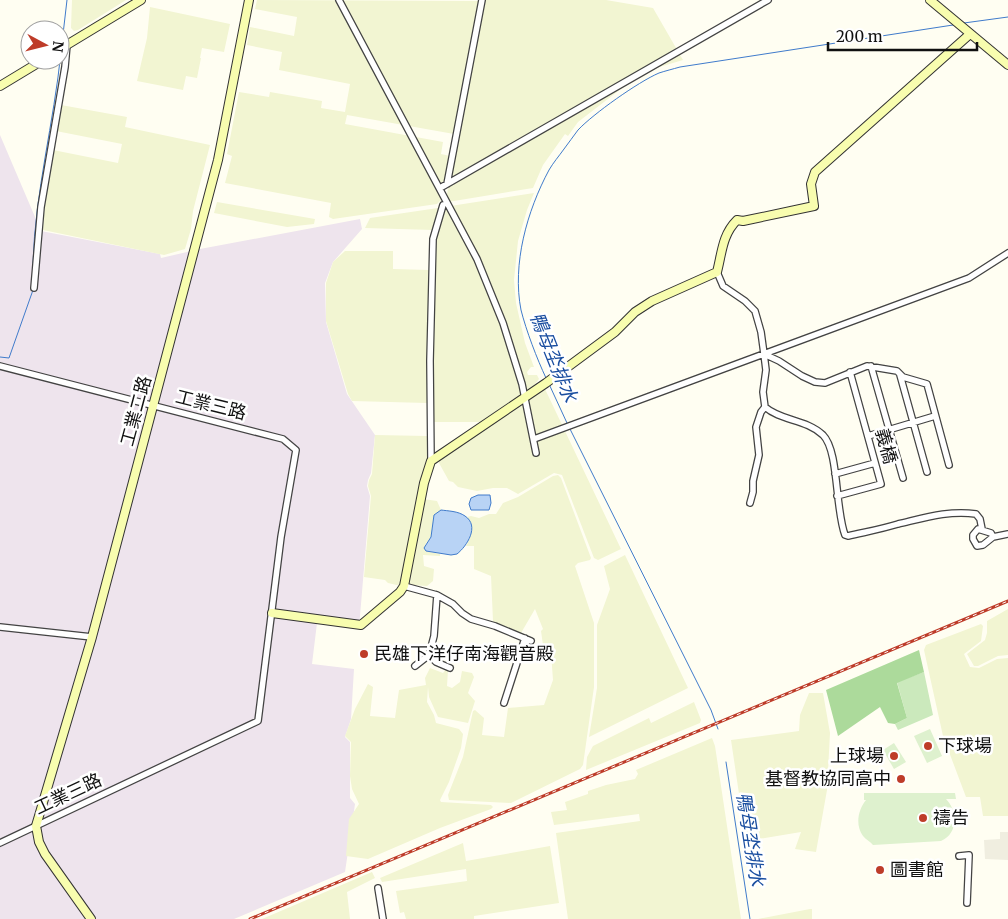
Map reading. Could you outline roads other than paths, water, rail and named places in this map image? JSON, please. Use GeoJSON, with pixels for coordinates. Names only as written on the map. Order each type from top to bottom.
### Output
{"type":"FeatureCollection","features":[{"type":"Feature","properties":{"kind":"street"},"geometry":{"type":"LineString","coordinates":[[70,43],[141,0]]}},
{"type":"Feature","properties":{"kind":"street","name":"工業二路"},"geometry":{"type":"LineString","coordinates":[[36,826],[92,637],[218,160],[249,0]]}},
{"type":"Feature","properties":{"kind":"street"},"geometry":{"type":"LineString","coordinates":[[339,0],[440,188],[481,269],[503,323],[525,398],[536,453]]}},
{"type":"Feature","properties":{"kind":"street"},"geometry":{"type":"LineString","coordinates":[[447,184],[482,0]]}},
{"type":"Feature","properties":{"kind":"street"},"geometry":{"type":"LineString","coordinates":[[440,188],[768,0]]}},
{"type":"Feature","properties":{"kind":"street"},"geometry":{"type":"LineString","coordinates":[[930,0],[1008,65]]}},
{"type":"Feature","properties":{"kind":"street"},"geometry":{"type":"LineString","coordinates":[[750,504],[759,455],[756,427],[764,407],[763,392],[766,370],[761,332],[755,311],[745,301],[723,286],[717,272],[723,241],[729,228],[737,220],[743,221],[814,206],[811,184],[815,172],[970,34]]}},
{"type":"Feature","properties":{"kind":"street"},"geometry":{"type":"LineString","coordinates":[[0,86],[26,70]]}},
{"type":"Feature","properties":{"kind":"street"},"geometry":{"type":"LineString","coordinates":[[34,288],[41,207],[65,70]]}},
{"type":"Feature","properties":{"kind":"street"},"geometry":{"type":"LineString","coordinates":[[272,612],[361,625],[400,592],[404,586],[424,484],[431,461],[430,361],[433,239],[443,205]]}},
{"type":"Feature","properties":{"kind":"street"},"geometry":{"type":"LineString","coordinates":[[534,440],[969,278],[1008,253]]}},
{"type":"Feature","properties":{"kind":"street"},"geometry":{"type":"LineString","coordinates":[[431,461],[553,378],[615,332],[635,312],[652,301],[717,272]]}},
{"type":"Feature","properties":{"kind":"street"},"geometry":{"type":"LineString","coordinates":[[764,354],[815,382],[825,383],[850,372],[871,366],[897,371],[903,377],[926,384],[949,465]]}},
{"type":"Feature","properties":{"kind":"street","name":"工業三路"},"geometry":{"type":"LineString","coordinates":[[0,366],[283,439],[296,450],[281,537],[258,721],[0,843]]}},
{"type":"Feature","properties":{"kind":"street","name":"義橋"},"geometry":{"type":"LineString","coordinates":[[871,366],[903,478]]}},
{"type":"Feature","properties":{"kind":"street","name":"義橋"},"geometry":{"type":"LineString","coordinates":[[837,496],[881,484],[850,372]]}},
{"type":"Feature","properties":{"kind":"street","name":"義橋"},"geometry":{"type":"LineString","coordinates":[[900,373],[927,472]]}},
{"type":"Feature","properties":{"kind":"street"},"geometry":{"type":"LineString","coordinates":[[764,407],[770,412],[803,422],[823,435],[829,444],[845,535],[848,536],[936,514],[965,512],[976,514],[980,519],[982,529]]}},
{"type":"Feature","properties":{"kind":"street"},"geometry":{"type":"LineString","coordinates":[[868,436],[935,416]]}},
{"type":"Feature","properties":{"kind":"street"},"geometry":{"type":"LineString","coordinates":[[835,474],[875,463]]}},
{"type":"Feature","properties":{"kind":"street"},"geometry":{"type":"LineString","coordinates":[[993,537],[991,533],[982,529],[978,529],[973,535],[976,546],[984,545],[993,537],[1008,534]]}},
{"type":"Feature","properties":{"kind":"street"},"geometry":{"type":"LineString","coordinates":[[404,586],[437,595],[453,604],[471,619],[531,641]]}},
{"type":"Feature","properties":{"kind":"street"},"geometry":{"type":"LineString","coordinates":[[415,666],[429,655],[434,636],[437,595]]}},
{"type":"Feature","properties":{"kind":"street"},"geometry":{"type":"LineString","coordinates":[[0,627],[92,637]]}},
{"type":"Feature","properties":{"kind":"street"},"geometry":{"type":"LineString","coordinates":[[504,703],[524,638]]}},
{"type":"Feature","properties":{"kind":"street"},"geometry":{"type":"LineString","coordinates":[[429,655],[436,662],[450,668]]}},
{"type":"Feature","properties":{"kind":"street"},"geometry":{"type":"LineString","coordinates":[[36,826],[38,842],[45,854],[91,919]]}},
{"type":"Feature","properties":{"kind":"street"},"geometry":{"type":"LineString","coordinates":[[959,856],[969,855],[967,903]]}},
{"type":"Feature","properties":{"kind":"street"},"geometry":{"type":"LineString","coordinates":[[378,888],[383,919]]}},
{"type":"Feature","properties":{"kind":"water"},"geometry":{"type":"Polygon","coordinates":[[[478,495],[490,495],[491,503],[489,510],[471,510],[469,504],[471,498],[478,495]]]}},
{"type":"Feature","properties":{"kind":"water"},"geometry":{"type":"Polygon","coordinates":[[[441,510],[462,514],[469,520],[471,525],[472,530],[468,541],[457,554],[451,555],[426,551],[424,548],[431,537],[434,515],[441,510]]]}},
{"type":"Feature","properties":{"kind":"waterway"},"geometry":{"type":"LineString","coordinates":[[65,20],[67,0]]}},
{"type":"Feature","properties":{"kind":"waterway","name":"鴨母坔排水"},"geometry":{"type":"LineString","coordinates":[[964,23],[1008,17]]}},
{"type":"Feature","properties":{"kind":"waterway","name":"鴨母坔排水"},"geometry":{"type":"LineString","coordinates":[[546,378],[521,310],[518,274],[520,256],[528,220],[541,186],[552,165],[576,132],[585,123],[640,83],[659,73],[680,67],[953,25]]}},
{"type":"Feature","properties":{"kind":"waterway"},"geometry":{"type":"LineString","coordinates":[[33,263],[37,210],[59,70]]}},
{"type":"Feature","properties":{"kind":"waterway"},"geometry":{"type":"LineString","coordinates":[[0,357],[9,358],[33,290]]}},
{"type":"Feature","properties":{"kind":"waterway","name":"鴨母坔排水"},"geometry":{"type":"LineString","coordinates":[[549,384],[567,423]]}},
{"type":"Feature","properties":{"kind":"waterway","name":"鴨母坔排水"},"geometry":{"type":"LineString","coordinates":[[570,429],[711,710],[718,729]]}},
{"type":"Feature","properties":{"kind":"waterway","name":"鴨母坔排水"},"geometry":{"type":"LineString","coordinates":[[726,762],[750,919]]}},
{"type":"Feature","properties":{"kind":"railway"},"geometry":{"type":"LineString","coordinates":[[250,919],[1008,601]]}},
{"type":"Feature","properties":{"kind":"place","name":"民雄下洋仔南海觀音殿"},"geometry":{"type":"Point","coordinates":[364,654]}},
{"type":"Feature","properties":{"kind":"place","name":"下球場"},"geometry":{"type":"Point","coordinates":[928,746]}},
{"type":"Feature","properties":{"kind":"place","name":"上球場"},"geometry":{"type":"Point","coordinates":[894,756]}},
{"type":"Feature","properties":{"kind":"place","name":"基督教協同高中"},"geometry":{"type":"Point","coordinates":[901,779]}},
{"type":"Feature","properties":{"kind":"place","name":"禱告"},"geometry":{"type":"Point","coordinates":[923,818]}},
{"type":"Feature","properties":{"kind":"place","name":"圖書館"},"geometry":{"type":"Point","coordinates":[880,870]}}]}
